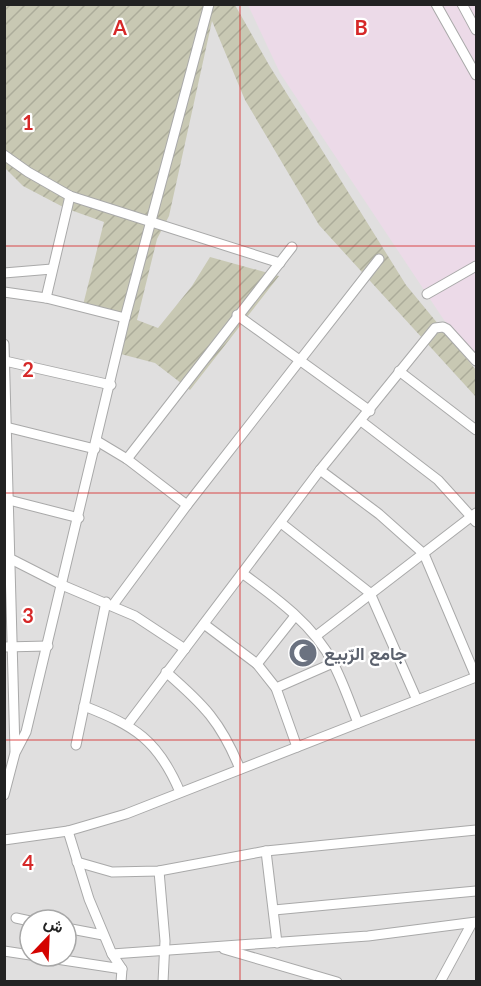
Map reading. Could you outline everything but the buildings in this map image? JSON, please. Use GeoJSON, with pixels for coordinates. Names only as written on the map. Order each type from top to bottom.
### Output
{"type":"FeatureCollection","features":[{"type":"Feature","properties":{"kind":"street"},"geometry":{"type":"LineString","coordinates":[[4,795],[15,753],[26,732],[111,385],[125,318],[209,4]]}},
{"type":"Feature","properties":{"kind":"street"},"geometry":{"type":"LineString","coordinates":[[436,4],[477,75]]}},
{"type":"Feature","properties":{"kind":"street"},"geometry":{"type":"LineString","coordinates":[[462,4],[477,30]]}},
{"type":"Feature","properties":{"kind":"street"},"geometry":{"type":"LineString","coordinates":[[4,155],[70,196],[280,263]]}},
{"type":"Feature","properties":{"kind":"street"},"geometry":{"type":"LineString","coordinates":[[46,298],[70,196]]}},
{"type":"Feature","properties":{"kind":"street"},"geometry":{"type":"LineString","coordinates":[[127,459],[292,247]]}},
{"type":"Feature","properties":{"kind":"street"},"geometry":{"type":"LineString","coordinates":[[76,745],[110,604],[379,258]]}},
{"type":"Feature","properties":{"kind":"street"},"geometry":{"type":"LineString","coordinates":[[427,294],[477,266]]}},
{"type":"Feature","properties":{"kind":"street"},"geometry":{"type":"LineString","coordinates":[[4,273],[52,269]]}},
{"type":"Feature","properties":{"kind":"street"},"geometry":{"type":"LineString","coordinates":[[4,292],[46,298],[125,318]]}},
{"type":"Feature","properties":{"kind":"street"},"geometry":{"type":"LineString","coordinates":[[237,315],[370,411]]}},
{"type":"Feature","properties":{"kind":"street"},"geometry":{"type":"LineString","coordinates":[[128,724],[320,470],[370,411],[399,371],[439,326],[447,329],[477,361]]}},
{"type":"Feature","properties":{"kind":"street"},"geometry":{"type":"LineString","coordinates":[[4,344],[9,500],[8,647],[15,753]]}},
{"type":"Feature","properties":{"kind":"street"},"geometry":{"type":"LineString","coordinates":[[5,361],[111,385]]}},
{"type":"Feature","properties":{"kind":"street"},"geometry":{"type":"LineString","coordinates":[[399,371],[477,430]]}},
{"type":"Feature","properties":{"kind":"street"},"geometry":{"type":"LineString","coordinates":[[316,636],[370,593],[475,517],[438,480],[362,421]]}},
{"type":"Feature","properties":{"kind":"street"},"geometry":{"type":"LineString","coordinates":[[6,427],[96,445],[127,459],[188,505]]}},
{"type":"Feature","properties":{"kind":"street"},"geometry":{"type":"LineString","coordinates":[[4,840],[68,831],[126,814],[476,677],[424,554],[379,514],[320,470]]}},
{"type":"Feature","properties":{"kind":"street"},"geometry":{"type":"LineString","coordinates":[[9,500],[79,518]]}},
{"type":"Feature","properties":{"kind":"street"},"geometry":{"type":"LineString","coordinates":[[281,523],[370,593],[417,700]]}},
{"type":"Feature","properties":{"kind":"street"},"geometry":{"type":"LineString","coordinates":[[7,558],[150,624],[184,649]]}},
{"type":"Feature","properties":{"kind":"street"},"geometry":{"type":"LineString","coordinates":[[242,573],[316,636],[333,663],[358,723]]}},
{"type":"Feature","properties":{"kind":"street"},"geometry":{"type":"LineString","coordinates":[[257,664],[294,616]]}},
{"type":"Feature","properties":{"kind":"street"},"geometry":{"type":"LineString","coordinates":[[204,624],[257,664],[276,688],[297,747]]}},
{"type":"Feature","properties":{"kind":"street"},"geometry":{"type":"LineString","coordinates":[[8,647],[48,646]]}},
{"type":"Feature","properties":{"kind":"street"},"geometry":{"type":"LineString","coordinates":[[276,688],[333,663]]}},
{"type":"Feature","properties":{"kind":"street"},"geometry":{"type":"LineString","coordinates":[[166,672],[201,703],[216,722],[229,740],[240,769]]}},
{"type":"Feature","properties":{"kind":"street"},"geometry":{"type":"LineString","coordinates":[[84,706],[128,724],[161,754],[180,792]]}},
{"type":"Feature","properties":{"kind":"street"},"geometry":{"type":"LineString","coordinates":[[77,862],[112,872],[159,872],[266,850],[477,830]]}},
{"type":"Feature","properties":{"kind":"street"},"geometry":{"type":"LineString","coordinates":[[68,831],[104,935],[112,954],[122,969],[121,981]]}},
{"type":"Feature","properties":{"kind":"street"},"geometry":{"type":"LineString","coordinates":[[266,850],[277,943]]}},
{"type":"Feature","properties":{"kind":"street"},"geometry":{"type":"LineString","coordinates":[[159,872],[164,951],[163,981]]}},
{"type":"Feature","properties":{"kind":"street"},"geometry":{"type":"LineString","coordinates":[[274,910],[477,891]]}},
{"type":"Feature","properties":{"kind":"street"},"geometry":{"type":"LineString","coordinates":[[112,954],[368,936],[474,923]]}},
{"type":"Feature","properties":{"kind":"street"},"geometry":{"type":"LineString","coordinates":[[440,981],[474,923]]}},
{"type":"Feature","properties":{"kind":"street"},"geometry":{"type":"LineString","coordinates":[[78,930],[104,935]]}},
{"type":"Feature","properties":{"kind":"street"},"geometry":{"type":"LineString","coordinates":[[219,947],[337,981]]}},
{"type":"Feature","properties":{"kind":"street"},"geometry":{"type":"LineString","coordinates":[[4,951],[122,969]]}},
{"type":"Feature","properties":{"kind":"shaded area"},"geometry":{"type":"Polygon","coordinates":[[[4,5],[235,5],[269,65],[406,285],[476,370],[476,397],[319,225],[245,100],[212,21],[169,216],[157,239],[137,320],[158,328],[192,286],[210,257],[279,276],[190,390],[155,363],[117,353],[124,317],[83,305],[104,222],[65,208],[23,186],[5,168],[4,5]]]}},
{"type":"Feature","properties":{"kind":"shaded area"},"geometry":{"type":"Polygon","coordinates":[[[5,5],[476,5],[476,981],[5,982],[5,5]]]}},
{"type":"Feature","properties":{"kind":"shaded area"},"geometry":{"type":"Polygon","coordinates":[[[248,5],[476,5],[476,355],[444,320],[280,73],[248,5]]]}},
{"type":"Feature","properties":{"kind":"place","name":"جامع الرّبيع"},"geometry":{"type":"Point","coordinates":[303,653]}}]}
